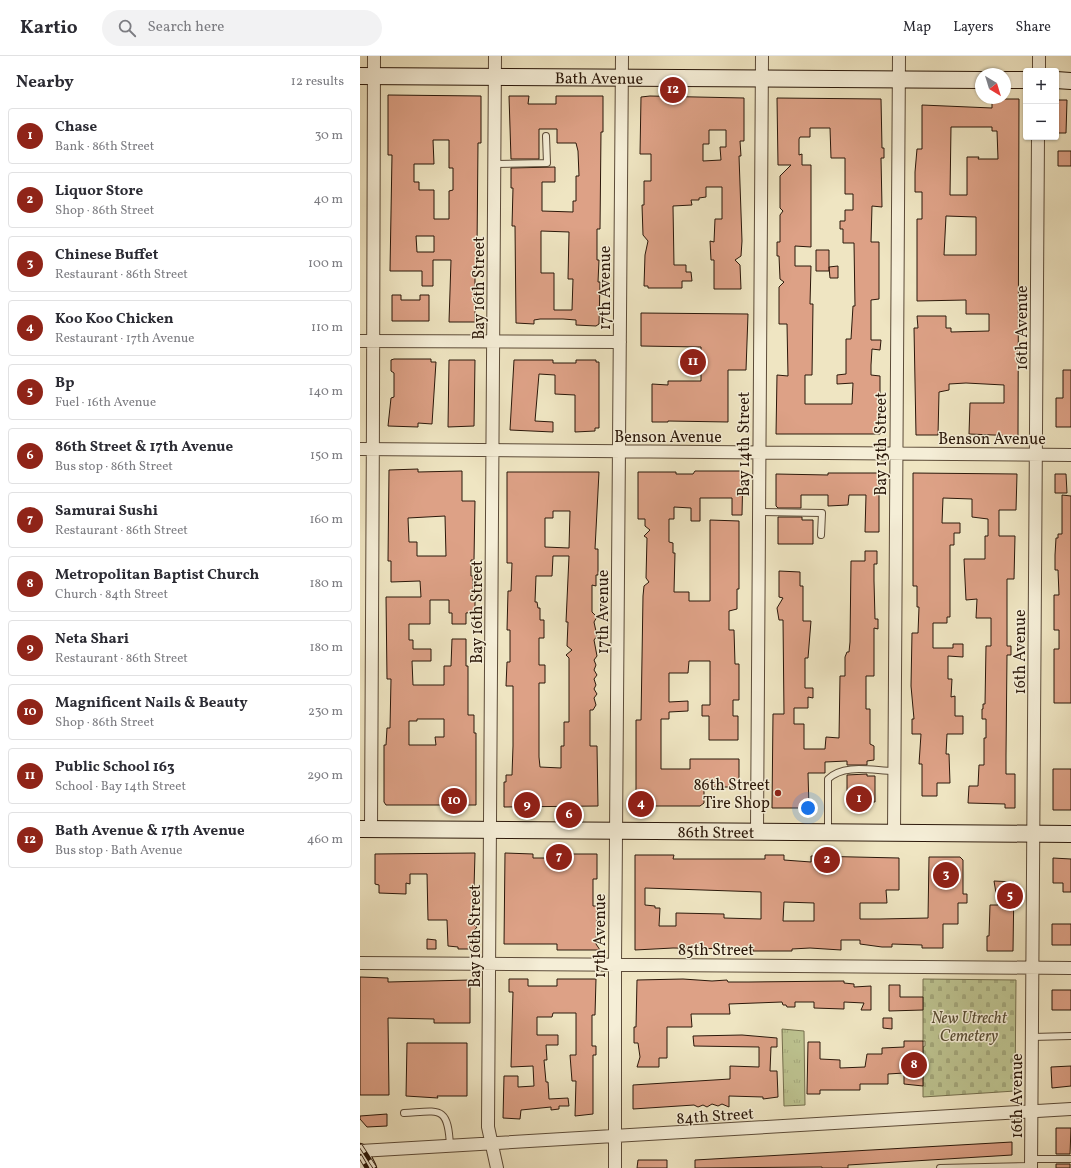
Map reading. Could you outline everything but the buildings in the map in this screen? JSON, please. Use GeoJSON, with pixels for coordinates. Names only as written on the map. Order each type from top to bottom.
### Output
{"type":"FeatureCollection","features":[{"type":"Feature","properties":{"kind":"main road","name":"Bath Avenue"},"geometry":{"type":"LineString","coordinates":[[367,76],[975,80]]}},
{"type":"Feature","properties":{"kind":"main road"},"geometry":{"type":"LineString","coordinates":[[1011,80],[1023,80]]}},
{"type":"Feature","properties":{"kind":"main road"},"geometry":{"type":"LineString","coordinates":[[1059,80],[1071,80]]}},
{"type":"Feature","properties":{"kind":"main road","name":"86th Street"},"geometry":{"type":"LineString","coordinates":[[365,829],[1071,834]]}},
{"type":"Feature","properties":{"kind":"main road"},"geometry":{"type":"LineString","coordinates":[[360,1151],[368,1168]]}},
{"type":"Feature","properties":{"kind":"street"},"geometry":{"type":"LineString","coordinates":[[365,829],[366,450],[375,341],[367,76],[374,56]]}},
{"type":"Feature","properties":{"kind":"street","name":"Bay 16th Street"},"geometry":{"type":"LineString","coordinates":[[495,56],[488,1127],[497,1168]]}},
{"type":"Feature","properties":{"kind":"street","name":"17th Avenue"},"geometry":{"type":"LineString","coordinates":[[615,1168],[615,964],[622,56]]}},
{"type":"Feature","properties":{"kind":"street","name":"Bay 14th Street"},"geometry":{"type":"LineString","coordinates":[[757,832],[762,56]]}},
{"type":"Feature","properties":{"kind":"street","name":"Bay 13th Street"},"geometry":{"type":"LineString","coordinates":[[894,832],[899,56]]}},
{"type":"Feature","properties":{"kind":"street"},"geometry":{"type":"LineString","coordinates":[[1039,56],[1039,68]]}},
{"type":"Feature","properties":{"kind":"street","name":"16th Avenue"},"geometry":{"type":"LineString","coordinates":[[1031,1164],[1038,140]]}},
{"type":"Feature","properties":{"kind":"street"},"geometry":{"type":"LineString","coordinates":[[360,341],[620,342]]}},
{"type":"Feature","properties":{"kind":"street","name":"Benson Avenue"},"geometry":{"type":"LineString","coordinates":[[366,450],[1071,455]]}},
{"type":"Feature","properties":{"kind":"street","name":"85th Street"},"geometry":{"type":"LineString","coordinates":[[360,963],[1071,968]]}},
{"type":"Feature","properties":{"kind":"street","name":"84th Street"},"geometry":{"type":"LineString","coordinates":[[360,1151],[1071,1109]]}},
{"type":"Feature","properties":{"kind":"lane"},"geometry":{"type":"LineString","coordinates":[[495,164],[547,163],[546,136]]}},
{"type":"Feature","properties":{"kind":"lane"},"geometry":{"type":"LineString","coordinates":[[759,512],[822,513],[821,535]]}},
{"type":"Feature","properties":{"kind":"lane"},"geometry":{"type":"LineString","coordinates":[[828,832],[828,779],[834,774],[844,770],[894,771]]}},
{"type":"Feature","properties":{"kind":"lane"},"geometry":{"type":"LineString","coordinates":[[1032,1037],[1071,1036]]}},
{"type":"Feature","properties":{"kind":"lane"},"geometry":{"type":"LineString","coordinates":[[404,1113],[442,1113],[448,1122],[450,1146]]}},
{"type":"Feature","properties":{"kind":"lane"},"geometry":{"type":"LineString","coordinates":[[940,1168],[1031,1164],[1071,1159]]}},
{"type":"Feature","properties":{"kind":"green space","name":"New Utrecht Cemetery"},"geometry":{"type":"Polygon","coordinates":[[[923,979],[1016,980],[1015,1091],[923,1097],[923,1047],[925,1046],[925,1041],[923,1041],[923,979]]]}},
{"type":"Feature","properties":{"kind":"green space"},"geometry":{"type":"Polygon","coordinates":[[[782,1029],[804,1031],[805,1105],[784,1106],[782,1029]]]}},
{"type":"Feature","properties":{"kind":"railway"},"geometry":{"type":"LineString","coordinates":[[360,1145],[375,1168]]}},
{"type":"Feature","properties":{"kind":"railway"},"geometry":{"type":"LineString","coordinates":[[360,1156],[367,1168]]}},
{"type":"Feature","properties":{"kind":"place","name":"Bath Avenue & 17th Avenue"},"geometry":{"type":"Point","coordinates":[673,90]}},
{"type":"Feature","properties":{"kind":"place","name":"Public School 163"},"geometry":{"type":"Point","coordinates":[693,362]}},
{"type":"Feature","properties":{"kind":"place","name":"86th Street Tire Shop"},"geometry":{"type":"Point","coordinates":[778,793]}},
{"type":"Feature","properties":{"kind":"place","name":"Chase"},"geometry":{"type":"Point","coordinates":[859,799]}},
{"type":"Feature","properties":{"kind":"place","name":"Magnificent Nails & Beauty"},"geometry":{"type":"Point","coordinates":[454,801]}},
{"type":"Feature","properties":{"kind":"place","name":"Koo Koo Chicken"},"geometry":{"type":"Point","coordinates":[641,804]}},
{"type":"Feature","properties":{"kind":"place","name":"Neta Shari"},"geometry":{"type":"Point","coordinates":[527,805]}},
{"type":"Feature","properties":{"kind":"place","name":"86th Street & 17th Avenue"},"geometry":{"type":"Point","coordinates":[569,815]}},
{"type":"Feature","properties":{"kind":"place","name":"Samurai Sushi"},"geometry":{"type":"Point","coordinates":[559,857]}},
{"type":"Feature","properties":{"kind":"place","name":"Liquor Store"},"geometry":{"type":"Point","coordinates":[827,860]}},
{"type":"Feature","properties":{"kind":"place","name":"Chinese Buffet"},"geometry":{"type":"Point","coordinates":[946,875]}},
{"type":"Feature","properties":{"kind":"place","name":"Bp"},"geometry":{"type":"Point","coordinates":[1010,896]}},
{"type":"Feature","properties":{"kind":"place","name":"Metropolitan Baptist Church"},"geometry":{"type":"Point","coordinates":[914,1065]}}]}
